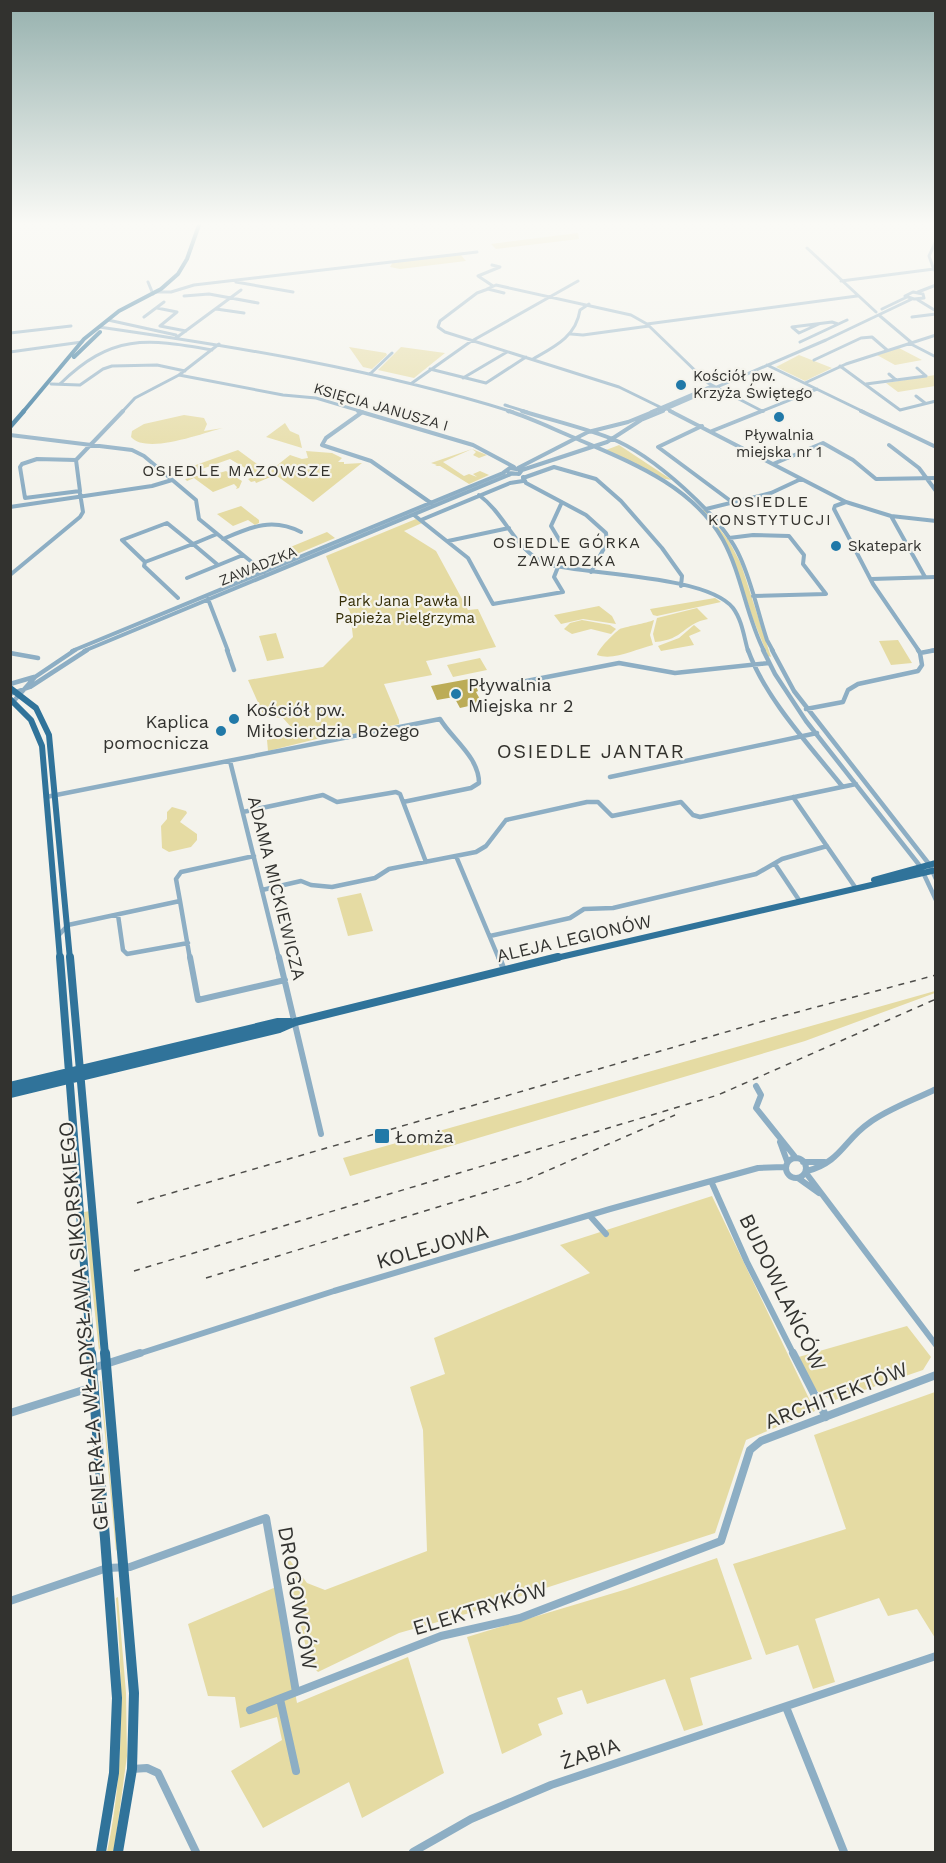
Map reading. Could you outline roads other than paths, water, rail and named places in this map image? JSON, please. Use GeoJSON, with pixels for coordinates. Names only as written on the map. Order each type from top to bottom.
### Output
{"type":"FeatureCollection","features":[{"type":"Feature","properties":{"kind":"main road"},"geometry":{"type":"LineString","coordinates":[[10,427],[82,344],[120,312]]}},
{"type":"Feature","properties":{"kind":"main road"},"geometry":{"type":"LineString","coordinates":[[102,327],[115,320],[122,312]]}},
{"type":"Feature","properties":{"kind":"main road"},"geometry":{"type":"LineString","coordinates":[[10,434],[82,344]]}},
{"type":"Feature","properties":{"kind":"main road","name":"GENERAŁA WŁADYSŁAWA SIKORSKIEGO"},"geometry":{"type":"LineString","coordinates":[[10,686],[37,706],[49,730],[57,795],[134,1693],[132,1769],[118,1852]]}},
{"type":"Feature","properties":{"kind":"main road","name":"GENERAŁA WŁADYSŁAWA SIKORSKIEGO"},"geometry":{"type":"LineString","coordinates":[[11,701],[24,711],[35,726],[40,739],[58,936],[117,1681],[112,1792],[101,1852]]}},
{"type":"Feature","properties":{"kind":"main road"},"geometry":{"type":"LineString","coordinates":[[24,711],[37,706]]}},
{"type":"Feature","properties":{"kind":"main road","name":"ALEJA LEGIONÓW"},"geometry":{"type":"LineString","coordinates":[[10,1086],[69,1076],[279,1029],[295,1022],[504,970],[933,867]]}},
{"type":"Feature","properties":{"kind":"main road","name":"ALEJA LEGIONÓW"},"geometry":{"type":"LineString","coordinates":[[10,1094],[69,1076]]}},
{"type":"Feature","properties":{"kind":"street"},"geometry":{"type":"LineString","coordinates":[[144,317],[151,312]]}},
{"type":"Feature","properties":{"kind":"street"},"geometry":{"type":"LineString","coordinates":[[177,312],[160,326],[186,331]]}},
{"type":"Feature","properties":{"kind":"street"},"geometry":{"type":"LineString","coordinates":[[178,337],[212,312]]}},
{"type":"Feature","properties":{"kind":"street"},"geometry":{"type":"LineString","coordinates":[[232,312],[244,314]]}},
{"type":"Feature","properties":{"kind":"street"},"geometry":{"type":"LineString","coordinates":[[452,312],[438,324],[443,331],[619,387],[712,431],[846,502],[891,516],[936,521]]}},
{"type":"Feature","properties":{"kind":"street"},"geometry":{"type":"LineString","coordinates":[[413,382],[473,341],[525,312]]}},
{"type":"Feature","properties":{"kind":"street"},"geometry":{"type":"LineString","coordinates":[[533,360],[573,334],[580,322],[580,312]]}},
{"type":"Feature","properties":{"kind":"street"},"geometry":{"type":"LineString","coordinates":[[622,312],[648,325],[714,387],[762,411]]}},
{"type":"Feature","properties":{"kind":"street"},"geometry":{"type":"LineString","coordinates":[[573,334],[582,335],[742,312]]}},
{"type":"Feature","properties":{"kind":"street","name":"ZAWADZKA"},"geometry":{"type":"LineString","coordinates":[[765,365],[876,312]]}},
{"type":"Feature","properties":{"kind":"street","name":"ZAWADZKA"},"geometry":{"type":"LineString","coordinates":[[11,701],[81,652],[431,503],[594,447],[689,397],[883,312]]}},
{"type":"Feature","properties":{"kind":"street"},"geometry":{"type":"LineString","coordinates":[[912,317],[936,312]]}},
{"type":"Feature","properties":{"kind":"street"},"geometry":{"type":"LineString","coordinates":[[880,316],[910,343],[936,357]]}},
{"type":"Feature","properties":{"kind":"street"},"geometry":{"type":"LineString","coordinates":[[108,320],[141,326],[178,337]]}},
{"type":"Feature","properties":{"kind":"street"},"geometry":{"type":"LineString","coordinates":[[800,342],[848,320]]}},
{"type":"Feature","properties":{"kind":"street"},"geometry":{"type":"LineString","coordinates":[[819,324],[799,333],[792,327],[832,322],[838,324]]}},
{"type":"Feature","properties":{"kind":"street"},"geometry":{"type":"LineString","coordinates":[[10,333],[71,326]]}},
{"type":"Feature","properties":{"kind":"street"},"geometry":{"type":"LineString","coordinates":[[132,332],[141,326]]}},
{"type":"Feature","properties":{"kind":"street"},"geometry":{"type":"LineString","coordinates":[[102,327],[219,344],[413,382],[592,430],[612,439],[665,472],[706,508],[729,538],[744,567],[761,625],[776,660],[806,709],[933,867],[936,879]]}},
{"type":"Feature","properties":{"kind":"street"},"geometry":{"type":"LineString","coordinates":[[805,383],[840,366],[936,335]]}},
{"type":"Feature","properties":{"kind":"street"},"geometry":{"type":"LineString","coordinates":[[814,360],[861,338],[872,337],[887,350]]}},
{"type":"Feature","properties":{"kind":"street"},"geometry":{"type":"LineString","coordinates":[[60,384],[78,365],[103,350],[121,343],[163,341],[212,350]]}},
{"type":"Feature","properties":{"kind":"street"},"geometry":{"type":"LineString","coordinates":[[10,352],[82,344]]}},
{"type":"Feature","properties":{"kind":"street"},"geometry":{"type":"LineString","coordinates":[[10,574],[80,517],[83,512],[76,460],[90,443],[137,397],[179,375],[219,344]]}},
{"type":"Feature","properties":{"kind":"street"},"geometry":{"type":"LineString","coordinates":[[463,378],[507,352]]}},
{"type":"Feature","properties":{"kind":"street"},"geometry":{"type":"LineString","coordinates":[[371,373],[392,353]]}},
{"type":"Feature","properties":{"kind":"street"},"geometry":{"type":"LineString","coordinates":[[430,369],[488,383],[526,357]]}},
{"type":"Feature","properties":{"kind":"street"},"geometry":{"type":"LineString","coordinates":[[51,384],[81,384],[104,368],[112,366],[157,365],[185,371]]}},
{"type":"Feature","properties":{"kind":"street"},"geometry":{"type":"LineString","coordinates":[[765,365],[936,447]]}},
{"type":"Feature","properties":{"kind":"street"},"geometry":{"type":"LineString","coordinates":[[840,366],[896,408],[905,410],[936,401]]}},
{"type":"Feature","properties":{"kind":"street"},"geometry":{"type":"LineString","coordinates":[[866,384],[926,376],[917,368]]}},
{"type":"Feature","properties":{"kind":"street"},"geometry":{"type":"LineString","coordinates":[[889,374],[896,380]]}},
{"type":"Feature","properties":{"kind":"street","name":"KSIĘCIA JANUSZA I"},"geometry":{"type":"LineString","coordinates":[[179,375],[280,395],[313,398],[473,445],[502,461],[591,519],[606,535],[607,543],[591,572]]}},
{"type":"Feature","properties":{"kind":"street"},"geometry":{"type":"LineString","coordinates":[[413,382],[507,410],[655,474],[698,509],[718,533],[733,561],[755,633],[767,661],[788,696],[922,870],[936,900]]}},
{"type":"Feature","properties":{"kind":"street","name":"ZAWADZKA"},"geometry":{"type":"LineString","coordinates":[[689,397],[696,397],[714,387]]}},
{"type":"Feature","properties":{"kind":"street"},"geometry":{"type":"LineString","coordinates":[[712,431],[817,389]]}},
{"type":"Feature","properties":{"kind":"street"},"geometry":{"type":"LineString","coordinates":[[916,396],[925,403]]}},
{"type":"Feature","properties":{"kind":"street","name":"ZAWADZKA"},"geometry":{"type":"LineString","coordinates":[[10,694],[21,693],[35,677],[81,646],[501,479],[592,430],[665,409]]}},
{"type":"Feature","properties":{"kind":"street"},"geometry":{"type":"LineString","coordinates":[[361,413],[326,438],[322,445],[371,461],[431,503],[438,504]]}},
{"type":"Feature","properties":{"kind":"street"},"geometry":{"type":"LineString","coordinates":[[611,426],[614,430],[621,432]]}},
{"type":"Feature","properties":{"kind":"street"},"geometry":{"type":"LineString","coordinates":[[702,426],[658,447],[687,466],[732,502]]}},
{"type":"Feature","properties":{"kind":"street"},"geometry":{"type":"LineString","coordinates":[[10,434],[90,443],[136,452],[196,500],[198,518],[265,573]]}},
{"type":"Feature","properties":{"kind":"street"},"geometry":{"type":"LineString","coordinates":[[773,464],[823,443],[853,460],[875,479],[936,478]]}},
{"type":"Feature","properties":{"kind":"street"},"geometry":{"type":"LineString","coordinates":[[889,445],[913,463],[936,491]]}},
{"type":"Feature","properties":{"kind":"street"},"geometry":{"type":"LineString","coordinates":[[76,460],[37,459],[22,464],[20,467],[26,498],[152,486],[172,480]]}},
{"type":"Feature","properties":{"kind":"street"},"geometry":{"type":"LineString","coordinates":[[501,479],[517,472],[554,467],[593,477],[621,501],[663,549],[682,576],[681,585]]}},
{"type":"Feature","properties":{"kind":"street"},"geometry":{"type":"LineString","coordinates":[[421,520],[510,483],[517,472]]}},
{"type":"Feature","properties":{"kind":"street"},"geometry":{"type":"LineString","coordinates":[[698,509],[775,492],[801,479]]}},
{"type":"Feature","properties":{"kind":"street"},"geometry":{"type":"LineString","coordinates":[[10,507],[80,494]]}},
{"type":"Feature","properties":{"kind":"street"},"geometry":{"type":"LineString","coordinates":[[479,495],[498,511],[526,554],[538,561],[558,567],[681,585],[716,596],[733,607],[753,662],[803,736],[842,786]]}},
{"type":"Feature","properties":{"kind":"street"},"geometry":{"type":"LineString","coordinates":[[698,500],[719,504]]}},
{"type":"Feature","properties":{"kind":"street"},"geometry":{"type":"LineString","coordinates":[[560,541],[551,525],[562,501]]}},
{"type":"Feature","properties":{"kind":"street"},"geometry":{"type":"LineString","coordinates":[[806,709],[843,702],[849,689],[860,683],[920,670],[922,662],[920,653],[875,587],[834,509],[846,502]]}},
{"type":"Feature","properties":{"kind":"street"},"geometry":{"type":"LineString","coordinates":[[414,515],[469,560],[493,604],[563,592],[554,577],[558,567]]}},
{"type":"Feature","properties":{"kind":"street"},"geometry":{"type":"LineString","coordinates":[[891,516],[926,577]]}},
{"type":"Feature","properties":{"kind":"street"},"geometry":{"type":"LineString","coordinates":[[223,539],[268,522],[290,525],[301,532]]}},
{"type":"Feature","properties":{"kind":"street"},"geometry":{"type":"LineString","coordinates":[[177,598],[144,566],[145,562],[122,540],[167,523],[218,565]]}},
{"type":"Feature","properties":{"kind":"street"},"geometry":{"type":"LineString","coordinates":[[448,541],[509,528]]}},
{"type":"Feature","properties":{"kind":"street"},"geometry":{"type":"LineString","coordinates":[[145,562],[217,534]]}},
{"type":"Feature","properties":{"kind":"street"},"geometry":{"type":"LineString","coordinates":[[729,538],[753,535],[789,536],[803,553],[803,564],[826,594],[753,596]]}},
{"type":"Feature","properties":{"kind":"street"},"geometry":{"type":"LineString","coordinates":[[187,578],[243,555]]}},
{"type":"Feature","properties":{"kind":"street"},"geometry":{"type":"LineString","coordinates":[[872,579],[936,577]]}},
{"type":"Feature","properties":{"kind":"street"},"geometry":{"type":"LineString","coordinates":[[208,599],[212,602],[234,670]]}},
{"type":"Feature","properties":{"kind":"street"},"geometry":{"type":"LineString","coordinates":[[920,653],[936,650]]}},
{"type":"Feature","properties":{"kind":"street"},"geometry":{"type":"LineString","coordinates":[[10,653],[38,658]]}},
{"type":"Feature","properties":{"kind":"street"},"geometry":{"type":"LineString","coordinates":[[516,683],[619,663],[632,663],[674,673],[776,660]]}},
{"type":"Feature","properties":{"kind":"street"},"geometry":{"type":"LineString","coordinates":[[10,686],[35,677]]}},
{"type":"Feature","properties":{"kind":"street"},"geometry":{"type":"LineString","coordinates":[[46,796],[441,718],[448,732],[464,747],[479,777],[479,783],[471,788],[403,802]]}},
{"type":"Feature","properties":{"kind":"street"},"geometry":{"type":"LineString","coordinates":[[610,777],[816,734],[822,730]]}},
{"type":"Feature","properties":{"kind":"street","name":"ADAMA MICKIEWICZA"},"geometry":{"type":"LineString","coordinates":[[230,761],[321,1134]]}},
{"type":"Feature","properties":{"kind":"street"},"geometry":{"type":"LineString","coordinates":[[262,890],[301,881],[309,885],[332,887],[375,878],[389,869],[484,848],[506,820],[587,802],[600,803],[606,813],[612,816],[681,802],[693,815],[700,817],[856,784]]}},
{"type":"Feature","properties":{"kind":"street"},"geometry":{"type":"LineString","coordinates":[[243,812],[325,795],[337,802],[396,792],[400,794],[426,862]]}},
{"type":"Feature","properties":{"kind":"street"},"geometry":{"type":"LineString","coordinates":[[793,798],[858,886]]}},
{"type":"Feature","properties":{"kind":"street"},"geometry":{"type":"LineString","coordinates":[[48,821],[59,820]]}},
{"type":"Feature","properties":{"kind":"street"},"geometry":{"type":"LineString","coordinates":[[490,936],[570,918],[585,909],[613,908],[756,874],[782,859],[827,846]]}},
{"type":"Feature","properties":{"kind":"street"},"geometry":{"type":"LineString","coordinates":[[254,856],[181,872],[177,879],[198,1000],[285,980]]}},
{"type":"Feature","properties":{"kind":"street"},"geometry":{"type":"LineString","coordinates":[[456,856],[504,970]]}},
{"type":"Feature","properties":{"kind":"street"},"geometry":{"type":"LineString","coordinates":[[775,864],[799,900]]}},
{"type":"Feature","properties":{"kind":"street"},"geometry":{"type":"LineString","coordinates":[[56,921],[68,925],[180,902]]}},
{"type":"Feature","properties":{"kind":"street"},"geometry":{"type":"LineString","coordinates":[[118,915],[123,950],[127,954],[188,943]]}},
{"type":"Feature","properties":{"kind":"street"},"geometry":{"type":"LineString","coordinates":[[58,936],[68,925]]}},
{"type":"Feature","properties":{"kind":"street"},"geometry":{"type":"LineString","coordinates":[[756,1086],[761,1095],[756,1108],[780,1142],[800,1160],[820,1194],[936,1345]]}},
{"type":"Feature","properties":{"kind":"street"},"geometry":{"type":"LineString","coordinates":[[798,1178],[846,1149],[868,1123],[936,1089]]}},
{"type":"Feature","properties":{"kind":"street"},"geometry":{"type":"LineString","coordinates":[[780,1142],[790,1176],[798,1178],[820,1194]]}},
{"type":"Feature","properties":{"kind":"street"},"geometry":{"type":"LineString","coordinates":[[786,1164],[800,1160],[825,1162]]}},
{"type":"Feature","properties":{"kind":"street","name":"KOLEJOWA"},"geometry":{"type":"LineString","coordinates":[[91,1369],[324,1294],[590,1215],[763,1167],[786,1164]]}},
{"type":"Feature","properties":{"kind":"street","name":"BUDOWLAŃCÓW"},"geometry":{"type":"LineString","coordinates":[[711,1181],[747,1262],[826,1417]]}},
{"type":"Feature","properties":{"kind":"street"},"geometry":{"type":"LineString","coordinates":[[590,1215],[606,1234]]}},
{"type":"Feature","properties":{"kind":"street","name":"ARCHITEKTÓW"},"geometry":{"type":"LineString","coordinates":[[721,1541],[750,1450],[761,1441],[936,1375]]}},
{"type":"Feature","properties":{"kind":"street"},"geometry":{"type":"LineString","coordinates":[[10,1413],[93,1387]]}},
{"type":"Feature","properties":{"kind":"street","name":"DROGOWCÓW"},"geometry":{"type":"LineString","coordinates":[[124,1568],[266,1518],[296,1692]]}},
{"type":"Feature","properties":{"kind":"street","name":"ELEKTRYKÓW"},"geometry":{"type":"LineString","coordinates":[[250,1710],[441,1636],[469,1628],[496,1626],[520,1618],[721,1541]]}},
{"type":"Feature","properties":{"kind":"street"},"geometry":{"type":"LineString","coordinates":[[10,1601],[107,1568],[124,1568]]}},
{"type":"Feature","properties":{"kind":"street","name":"ŻABIA"},"geometry":{"type":"LineString","coordinates":[[413,1852],[471,1820],[551,1785],[936,1656]]}},
{"type":"Feature","properties":{"kind":"street"},"geometry":{"type":"LineString","coordinates":[[280,1699],[296,1771]]}},
{"type":"Feature","properties":{"kind":"street"},"geometry":{"type":"LineString","coordinates":[[786,1707],[844,1852]]}},
{"type":"Feature","properties":{"kind":"street"},"geometry":{"type":"LineString","coordinates":[[132,1769],[147,1768],[158,1773],[196,1852]]}},
{"type":"Feature","properties":{"kind":"railway"},"geometry":{"type":"LineString","coordinates":[[137,1203],[764,1021],[936,975]]}},
{"type":"Feature","properties":{"kind":"railway"},"geometry":{"type":"LineString","coordinates":[[134,1271],[718,1095],[936,999]]}},
{"type":"Feature","properties":{"kind":"railway"},"geometry":{"type":"LineString","coordinates":[[206,1278],[526,1180],[675,1115]]}},
{"type":"Feature","properties":{"kind":"place","name":"Kościół pw. Krzyża Świętego"},"geometry":{"type":"Point","coordinates":[681,385]}},
{"type":"Feature","properties":{"kind":"place","name":"Pływalnia miejska nr 1"},"geometry":{"type":"Point","coordinates":[779,417]}},
{"type":"Feature","properties":{"kind":"place","name":"Skatepark"},"geometry":{"type":"Point","coordinates":[836,546]}},
{"type":"Feature","properties":{"kind":"place","name":"Pływalnia Miejska nr 2"},"geometry":{"type":"Point","coordinates":[456,694]}},
{"type":"Feature","properties":{"kind":"place","name":"Kościół pw. Miłosierdzia Bożego"},"geometry":{"type":"Point","coordinates":[234,719]}},
{"type":"Feature","properties":{"kind":"place","name":"Kaplica pomocnicza"},"geometry":{"type":"Point","coordinates":[221,731]}},
{"type":"Feature","properties":{"kind":"place","name":"Łomża"},"geometry":{"type":"Point","coordinates":[382,1136]}},
{"type":"Feature","properties":{"kind":"district","name":"OSIEDLE MAZOWSZE"},"geometry":{"type":"Point","coordinates":[237,470]}},
{"type":"Feature","properties":{"kind":"district","name":"OSIEDLE KONSTYTUCJI"},"geometry":{"type":"Point","coordinates":[770,510]}},
{"type":"Feature","properties":{"kind":"district","name":"OSIEDLE GÓRKA ZAWADZKA"},"geometry":{"type":"Point","coordinates":[567,551]}},
{"type":"Feature","properties":{"kind":"district","name":"OSIEDLE JANTAR"},"geometry":{"type":"Point","coordinates":[591,751]}},
{"type":"Feature","properties":{"kind":"park label","name":"Park Jana Pawła II Papieża Pielgrzyma"},"geometry":{"type":"Point","coordinates":[405,610]}}]}
